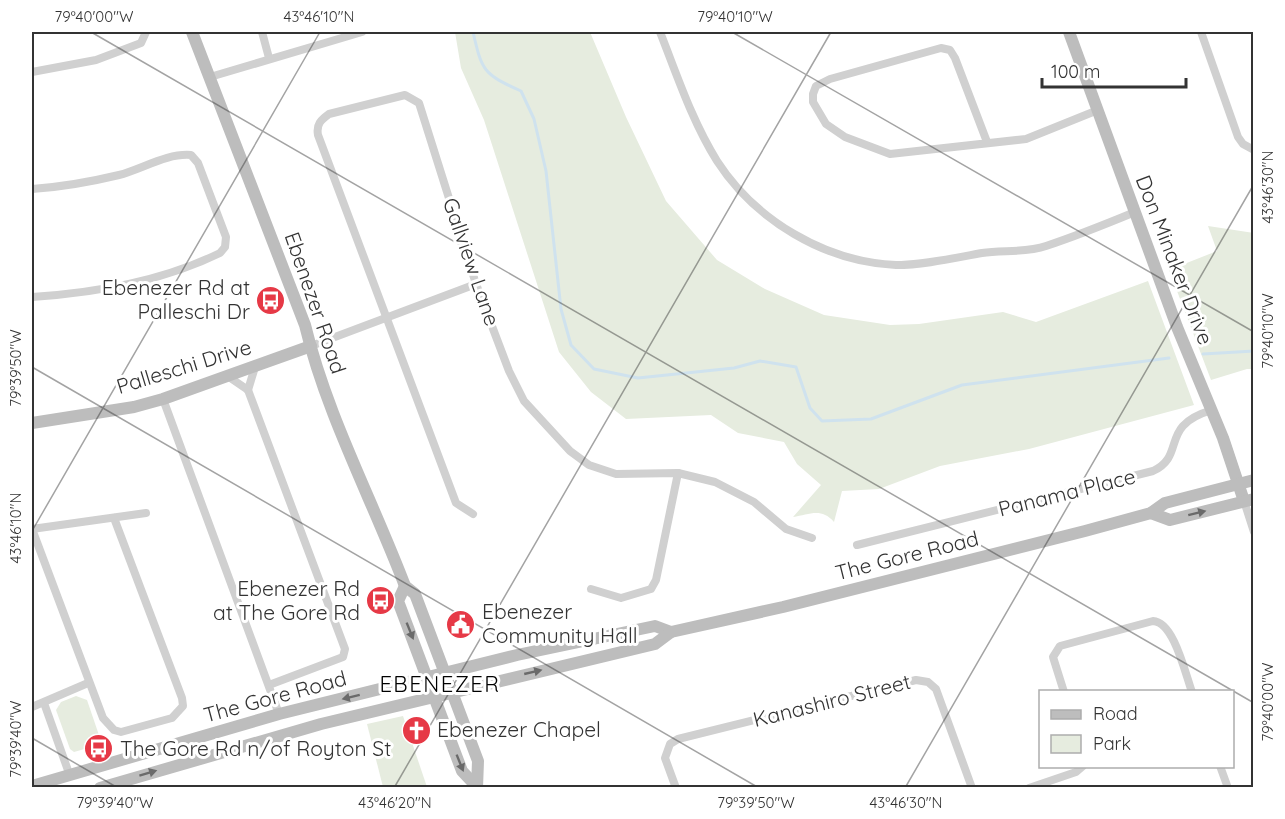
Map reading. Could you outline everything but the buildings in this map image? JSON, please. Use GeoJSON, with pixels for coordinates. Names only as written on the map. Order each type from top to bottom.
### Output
{"type":"FeatureCollection","features":[{"type":"Feature","properties":{"kind":"main road","name":"Ebenezer Road"},"geometry":{"type":"LineString","coordinates":[[192,32],[302,315],[348,452],[405,586],[415,594],[452,691],[478,761],[477,787]]}},
{"type":"Feature","properties":{"kind":"main road","name":"Don Minaker Drive"},"geometry":{"type":"LineString","coordinates":[[1069,32],[1177,327],[1212,410],[1238,484],[1249,500]]}},
{"type":"Feature","properties":{"kind":"main road","name":"Palleschi Drive"},"geometry":{"type":"LineString","coordinates":[[32,423],[163,399],[311,346]]}},
{"type":"Feature","properties":{"kind":"main road","name":"The Gore Road"},"geometry":{"type":"LineString","coordinates":[[100,788],[247,744],[435,695],[655,644],[670,632],[783,607],[1151,513],[1165,503],[1254,480]]}},
{"type":"Feature","properties":{"kind":"main road","name":"The Gore Road"},"geometry":{"type":"LineString","coordinates":[[1151,513],[1170,520],[1249,500]]}},
{"type":"Feature","properties":{"kind":"main road","name":"Ebenezer Road"},"geometry":{"type":"LineString","coordinates":[[405,586],[398,601],[462,771],[477,787]]}},
{"type":"Feature","properties":{"kind":"main road","name":"The Gore Road"},"geometry":{"type":"LineString","coordinates":[[32,786],[279,714],[428,677],[655,626],[670,632]]}},
{"type":"Feature","properties":{"kind":"street"},"geometry":{"type":"LineString","coordinates":[[32,72],[96,60],[141,43],[146,32]]}},
{"type":"Feature","properties":{"kind":"street"},"geometry":{"type":"LineString","coordinates":[[262,32],[269,58]]}},
{"type":"Feature","properties":{"kind":"street"},"geometry":{"type":"LineString","coordinates":[[210,77],[362,32]]}},
{"type":"Feature","properties":{"kind":"street"},"geometry":{"type":"LineString","coordinates":[[660,32],[690,108],[716,159],[729,177],[756,207],[777,225],[835,252],[866,261],[897,265],[1035,249],[1135,212]]}},
{"type":"Feature","properties":{"kind":"street"},"geometry":{"type":"LineString","coordinates":[[1201,32],[1238,137],[1243,144],[1254,150]]}},
{"type":"Feature","properties":{"kind":"street"},"geometry":{"type":"LineString","coordinates":[[987,142],[950,50],[941,48],[830,79],[816,86],[813,94],[818,113],[835,131],[890,154],[1026,139],[1098,110]]}},
{"type":"Feature","properties":{"kind":"street","name":"Gallview Lane"},"geometry":{"type":"LineString","coordinates":[[387,317],[317,128],[328,114],[405,95],[419,103],[476,284],[520,395],[570,451],[589,465],[608,472],[678,473],[727,487],[754,502],[786,530],[812,538]]}},
{"type":"Feature","properties":{"kind":"street"},"geometry":{"type":"LineString","coordinates":[[32,189],[83,183],[122,174],[179,155],[191,155],[198,163],[226,237],[225,247],[220,254],[157,276],[87,292],[32,297]]}},
{"type":"Feature","properties":{"kind":"street"},"geometry":{"type":"LineString","coordinates":[[311,346],[476,284]]}},
{"type":"Feature","properties":{"kind":"street"},"geometry":{"type":"LineString","coordinates":[[387,317],[456,503],[473,514]]}},
{"type":"Feature","properties":{"kind":"street"},"geometry":{"type":"LineString","coordinates":[[248,390],[255,367]]}},
{"type":"Feature","properties":{"kind":"street"},"geometry":{"type":"LineString","coordinates":[[229,377],[248,390],[345,649],[343,657],[268,685]]}},
{"type":"Feature","properties":{"kind":"street"},"geometry":{"type":"LineString","coordinates":[[163,399],[279,714]]}},
{"type":"Feature","properties":{"kind":"street","name":"Panama Place"},"geometry":{"type":"LineString","coordinates":[[857,545],[1153,471],[1168,460],[1181,425],[1187,419],[1212,410]]}},
{"type":"Feature","properties":{"kind":"street"},"geometry":{"type":"LineString","coordinates":[[591,589],[621,598],[651,589],[656,580],[678,473]]}},
{"type":"Feature","properties":{"kind":"street"},"geometry":{"type":"LineString","coordinates":[[1249,500],[1254,532]]}},
{"type":"Feature","properties":{"kind":"street"},"geometry":{"type":"LineString","coordinates":[[114,518],[182,698],[183,706],[172,718],[122,732],[114,730],[103,718],[32,529],[146,513]]}},
{"type":"Feature","properties":{"kind":"street"},"geometry":{"type":"LineString","coordinates":[[1063,690],[1053,657],[1060,646],[1153,621],[1160,622],[1169,630],[1191,690]]}},
{"type":"Feature","properties":{"kind":"street","name":"Kanashiro Street"},"geometry":{"type":"LineString","coordinates":[[676,788],[665,758],[670,744],[678,739],[916,680],[928,682],[936,689],[972,788]]}},
{"type":"Feature","properties":{"kind":"street"},"geometry":{"type":"LineString","coordinates":[[32,707],[88,683]]}},
{"type":"Feature","properties":{"kind":"street"},"geometry":{"type":"LineString","coordinates":[[44,703],[70,776]]}},
{"type":"Feature","properties":{"kind":"street"},"geometry":{"type":"LineString","coordinates":[[1029,788],[1076,772],[1081,768]]}},
{"type":"Feature","properties":{"kind":"street"},"geometry":{"type":"LineString","coordinates":[[1221,768],[1227,788]]}},
{"type":"Feature","properties":{"kind":"green space"},"geometry":{"type":"Polygon","coordinates":[[[455,32],[590,32],[626,117],[666,201],[717,260],[765,289],[824,315],[890,325],[919,324],[1003,312],[1036,322],[1148,281],[1194,405],[1029,449],[940,466],[879,489],[842,491],[834,522],[820,513],[793,517],[821,485],[797,464],[784,442],[738,433],[711,415],[626,419],[591,392],[559,352],[484,120],[461,68],[455,32]]]}},
{"type":"Feature","properties":{"kind":"green space"},"geometry":{"type":"Polygon","coordinates":[[[1208,226],[1254,233],[1253,369],[1211,380],[1169,270],[1217,251],[1208,226]]]}},
{"type":"Feature","properties":{"kind":"green space"},"geometry":{"type":"Polygon","coordinates":[[[76,696],[87,700],[102,744],[74,752],[70,749],[56,710],[61,702],[76,696]]]}},
{"type":"Feature","properties":{"kind":"green space"},"geometry":{"type":"Polygon","coordinates":[[[403,716],[427,787],[383,787],[367,724],[403,716]]]}},
{"type":"Feature","properties":{"kind":"waterway"},"geometry":{"type":"LineString","coordinates":[[473,32],[486,70],[499,80],[521,91],[534,119],[546,171],[561,309],[571,345],[594,369],[638,378],[734,368],[760,361],[796,367],[810,408],[822,421],[871,419],[962,385],[1169,358]]}},
{"type":"Feature","properties":{"kind":"waterway"},"geometry":{"type":"LineString","coordinates":[[1203,354],[1254,351]]}},
{"type":"Feature","properties":{"kind":"place","name":"Ebenezer Rd at Palleschi Dr"},"geometry":{"type":"Point","coordinates":[271,300]}},
{"type":"Feature","properties":{"kind":"place","name":"Ebenezer Rd at The Gore Rd"},"geometry":{"type":"Point","coordinates":[381,601]}},
{"type":"Feature","properties":{"kind":"place","name":"Ebenezer Community Hall"},"geometry":{"type":"Point","coordinates":[461,624]}},
{"type":"Feature","properties":{"kind":"place","name":"Ebenezer Chapel"},"geometry":{"type":"Point","coordinates":[416,730]}},
{"type":"Feature","properties":{"kind":"place","name":"The Gore Rd n/of Royton St"},"geometry":{"type":"Point","coordinates":[99,749]}},
{"type":"Feature","properties":{"kind":"district","name":"EBENEZER"},"geometry":{"type":"Point","coordinates":[440,684]}}]}
